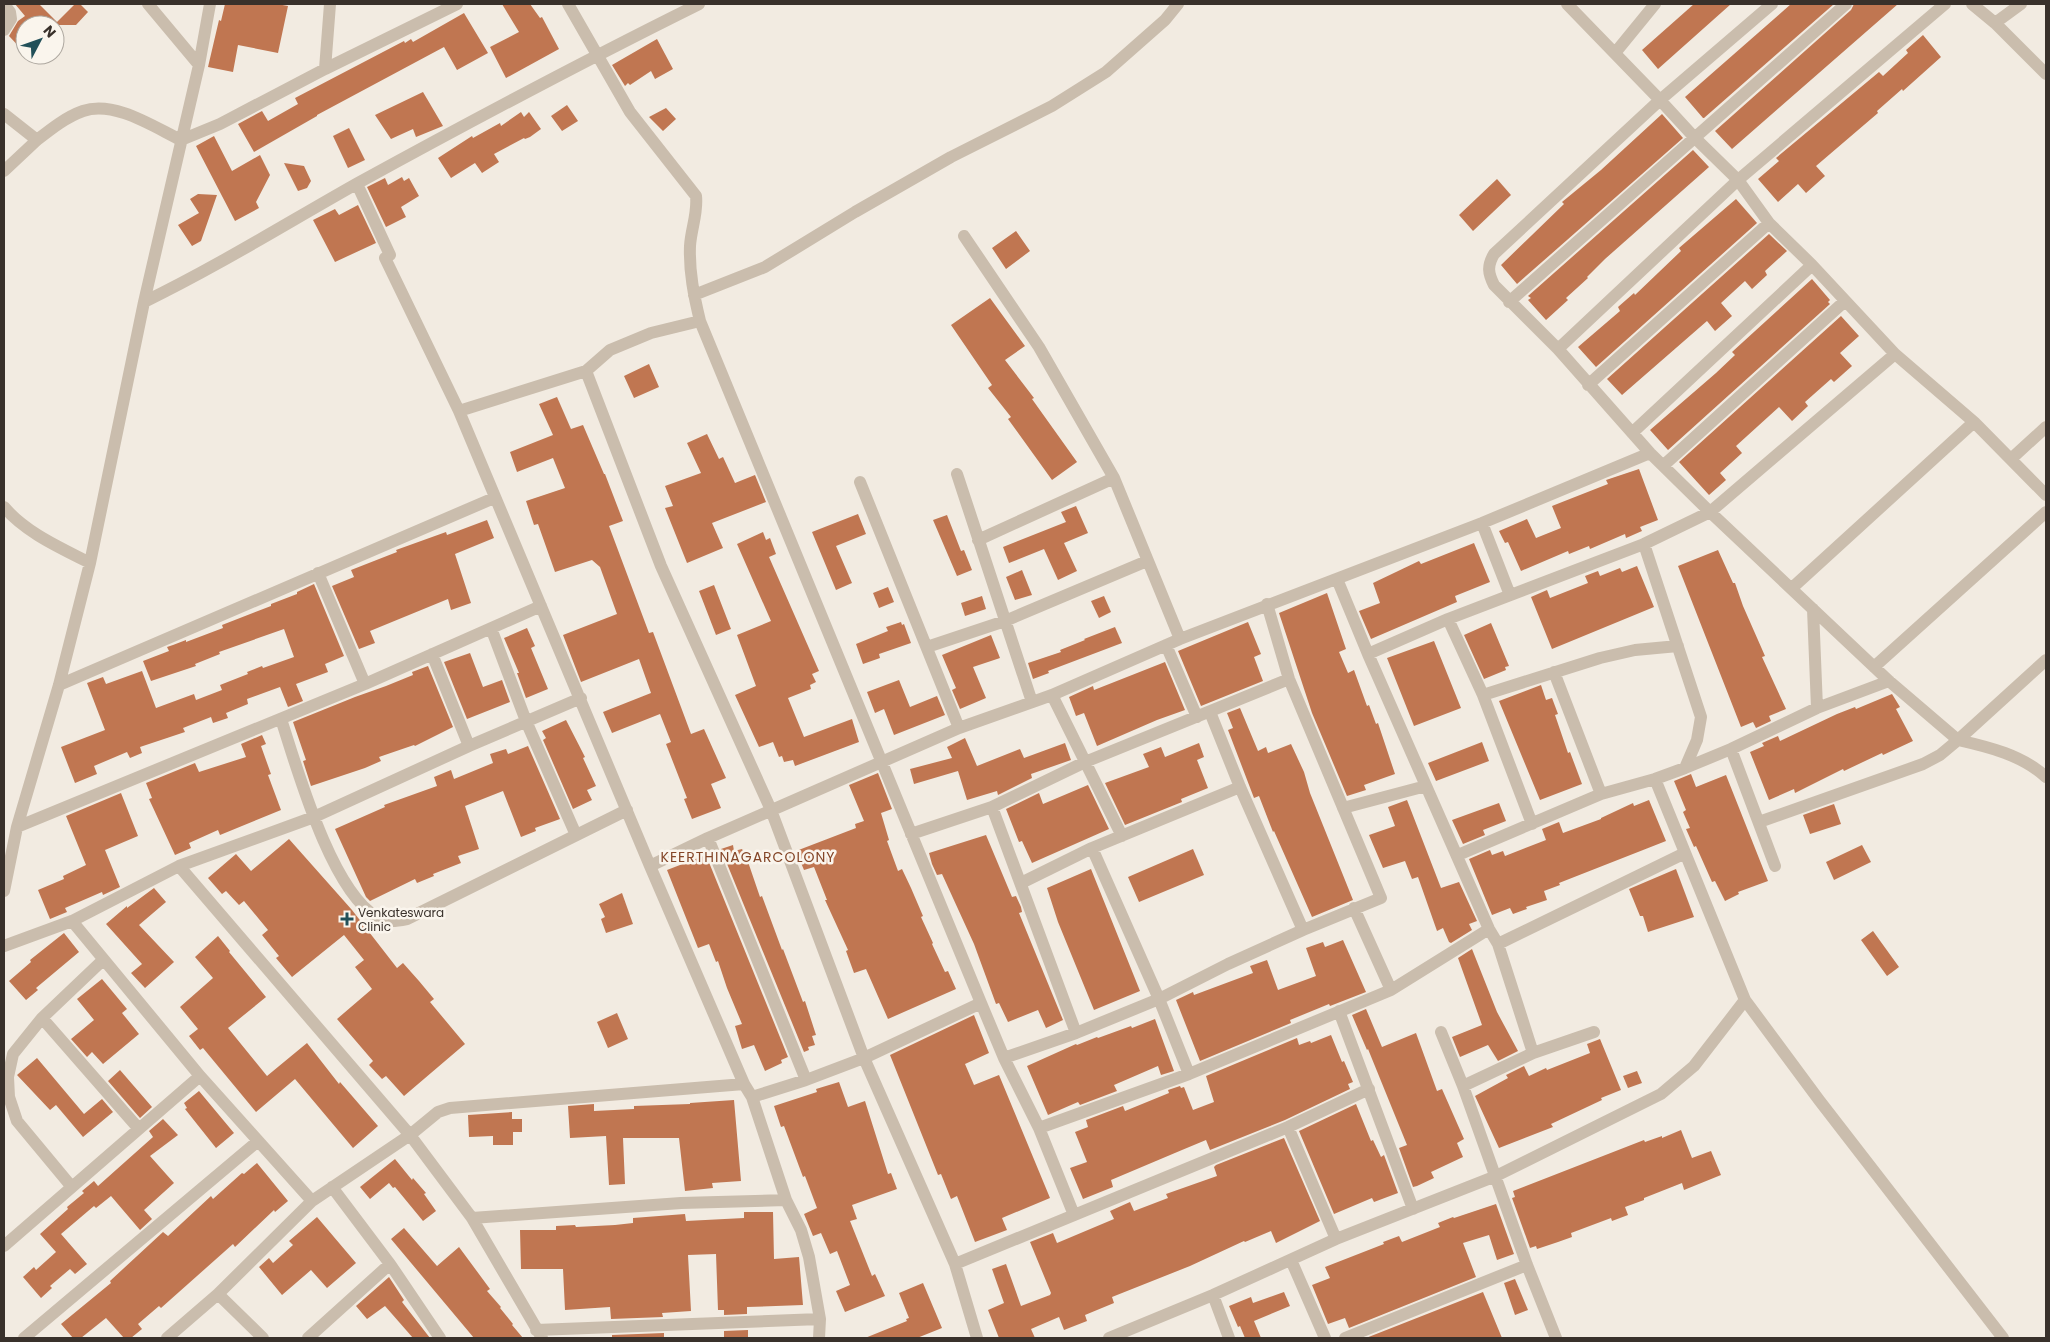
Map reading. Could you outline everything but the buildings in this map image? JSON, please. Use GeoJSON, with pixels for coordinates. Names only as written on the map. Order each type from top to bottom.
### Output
{"type":"FeatureCollection","features":[{"type":"Feature","properties":{"kind":"street"},"geometry":{"type":"LineString","coordinates":[[4,4],[10,12],[11,19],[4,30]]}},
{"type":"Feature","properties":{"kind":"street"},"geometry":{"type":"LineString","coordinates":[[148,4],[199,66]]}},
{"type":"Feature","properties":{"kind":"street"},"geometry":{"type":"LineString","coordinates":[[4,891],[17,827],[59,685],[90,563],[144,302],[174,181],[181,140],[199,66],[210,4]]}},
{"type":"Feature","properties":{"kind":"street"},"geometry":{"type":"LineString","coordinates":[[325,68],[330,4]]}},
{"type":"Feature","properties":{"kind":"street"},"geometry":{"type":"LineString","coordinates":[[4,171],[37,140],[61,122],[84,111],[102,108],[132,116],[181,140],[220,124],[325,68],[457,4]]}},
{"type":"Feature","properties":{"kind":"street"},"geometry":{"type":"LineString","coordinates":[[568,4],[630,112],[696,196],[697,207],[690,246],[691,276],[700,321],[981,1004],[1004,1058],[1039,1128],[1074,1215]]}},
{"type":"Feature","properties":{"kind":"street"},"geometry":{"type":"LineString","coordinates":[[144,302],[194,278],[357,184],[597,54],[699,4]]}},
{"type":"Feature","properties":{"kind":"street"},"geometry":{"type":"LineString","coordinates":[[694,295],[766,266],[854,212],[943,162],[1052,106],[1106,72],[1165,20],[1178,4]]}},
{"type":"Feature","properties":{"kind":"street"},"geometry":{"type":"LineString","coordinates":[[1567,4],[1694,137],[1738,180],[1769,223],[1812,265],[1895,354],[1974,422],[2046,495]]}},
{"type":"Feature","properties":{"kind":"street"},"geometry":{"type":"LineString","coordinates":[[1614,54],[1655,4]]}},
{"type":"Feature","properties":{"kind":"street"},"geometry":{"type":"LineString","coordinates":[[1772,4],[1660,100],[1494,254],[1489,262],[1488,273],[1494,285],[1558,349],[1650,453],[1888,681],[1958,740],[1990,747],[2008,754],[2033,766],[2046,778]]}},
{"type":"Feature","properties":{"kind":"street"},"geometry":{"type":"LineString","coordinates":[[1510,302],[1846,4]]}},
{"type":"Feature","properties":{"kind":"street"},"geometry":{"type":"LineString","coordinates":[[1558,349],[1738,180],[1945,4]]}},
{"type":"Feature","properties":{"kind":"street"},"geometry":{"type":"LineString","coordinates":[[1972,4],[1996,23],[2046,74]]}},
{"type":"Feature","properties":{"kind":"street"},"geometry":{"type":"LineString","coordinates":[[1996,23],[2022,4]]}},
{"type":"Feature","properties":{"kind":"street"},"geometry":{"type":"LineString","coordinates":[[4,114],[37,140]]}},
{"type":"Feature","properties":{"kind":"street"},"geometry":{"type":"LineString","coordinates":[[357,184],[387,257],[459,411],[650,866],[744,1084],[752,1097],[786,1200],[801,1230],[809,1256],[820,1319],[819,1338]]}},
{"type":"Feature","properties":{"kind":"street"},"geometry":{"type":"LineString","coordinates":[[1588,385],[1769,223]]}},
{"type":"Feature","properties":{"kind":"street"},"geometry":{"type":"LineString","coordinates":[[964,236],[1039,348],[1114,478],[1180,639]]}},
{"type":"Feature","properties":{"kind":"street"},"geometry":{"type":"LineString","coordinates":[[1632,433],[1812,265]]}},
{"type":"Feature","properties":{"kind":"street"},"geometry":{"type":"LineString","coordinates":[[1664,465],[1846,301]]}},
{"type":"Feature","properties":{"kind":"street"},"geometry":{"type":"LineString","coordinates":[[459,411],[586,371],[610,350],[650,333],[700,321]]}},
{"type":"Feature","properties":{"kind":"street"},"geometry":{"type":"LineString","coordinates":[[1368,654],[1448,619],[1644,544],[1710,512],[1895,354]]}},
{"type":"Feature","properties":{"kind":"street"},"geometry":{"type":"LineString","coordinates":[[586,371],[662,566],[772,810],[864,1058],[955,1264],[978,1338]]}},
{"type":"Feature","properties":{"kind":"street"},"geometry":{"type":"LineString","coordinates":[[1792,588],[1974,422]]}},
{"type":"Feature","properties":{"kind":"street"},"geometry":{"type":"LineString","coordinates":[[2011,458],[2046,427]]}},
{"type":"Feature","properties":{"kind":"street"},"geometry":{"type":"LineString","coordinates":[[650,866],[708,838],[959,728],[1052,695],[1166,644],[1482,523],[1650,453]]}},
{"type":"Feature","properties":{"kind":"street"},"geometry":{"type":"LineString","coordinates":[[957,474],[1032,702]]}},
{"type":"Feature","properties":{"kind":"street"},"geometry":{"type":"LineString","coordinates":[[978,540],[1114,478]]}},
{"type":"Feature","properties":{"kind":"street"},"geometry":{"type":"LineString","coordinates":[[860,482],[959,728]]}},
{"type":"Feature","properties":{"kind":"street"},"geometry":{"type":"LineString","coordinates":[[59,685],[494,498]]}},
{"type":"Feature","properties":{"kind":"street"},"geometry":{"type":"LineString","coordinates":[[1874,667],[2046,512]]}},
{"type":"Feature","properties":{"kind":"street"},"geometry":{"type":"LineString","coordinates":[[6,513],[43,538],[90,563]]}},
{"type":"Feature","properties":{"kind":"street"},"geometry":{"type":"LineString","coordinates":[[1482,523],[1510,595]]}},
{"type":"Feature","properties":{"kind":"street"},"geometry":{"type":"LineString","coordinates":[[1644,544],[1701,717],[1697,740],[1685,768]]}},
{"type":"Feature","properties":{"kind":"street"},"geometry":{"type":"LineString","coordinates":[[927,647],[1005,621],[1147,561]]}},
{"type":"Feature","properties":{"kind":"street"},"geometry":{"type":"LineString","coordinates":[[318,573],[365,684]]}},
{"type":"Feature","properties":{"kind":"street"},"geometry":{"type":"LineString","coordinates":[[1337,579],[1489,929],[1498,944],[1533,1053]]}},
{"type":"Feature","properties":{"kind":"street"},"geometry":{"type":"LineString","coordinates":[[1004,1058],[1076,1033],[1159,999],[1228,964],[1354,908],[1381,898],[1289,679],[1267,604]]}},
{"type":"Feature","properties":{"kind":"street"},"geometry":{"type":"LineString","coordinates":[[17,827],[365,684],[541,606]]}},
{"type":"Feature","properties":{"kind":"street"},"geometry":{"type":"LineString","coordinates":[[1813,609],[1817,708]]}},
{"type":"Feature","properties":{"kind":"street"},"geometry":{"type":"LineString","coordinates":[[1448,619],[1483,695],[1532,824]]}},
{"type":"Feature","properties":{"kind":"street"},"geometry":{"type":"LineString","coordinates":[[491,628],[526,721],[576,836]]}},
{"type":"Feature","properties":{"kind":"street"},"geometry":{"type":"LineString","coordinates":[[1166,644],[1197,717]]}},
{"type":"Feature","properties":{"kind":"street"},"geometry":{"type":"LineString","coordinates":[[1483,695],[1600,658],[1636,650],[1678,646]]}},
{"type":"Feature","properties":{"kind":"street"},"geometry":{"type":"LineString","coordinates":[[432,654],[469,746]]}},
{"type":"Feature","properties":{"kind":"street"},"geometry":{"type":"LineString","coordinates":[[1759,822],[1923,764],[1940,755],[2046,660]]}},
{"type":"Feature","properties":{"kind":"street"},"geometry":{"type":"LineString","coordinates":[[1554,672],[1601,794]]}},
{"type":"Feature","properties":{"kind":"street"},"geometry":{"type":"LineString","coordinates":[[911,834],[992,807],[1085,762],[1289,679]]}},
{"type":"Feature","properties":{"kind":"street"},"geometry":{"type":"LineString","coordinates":[[1458,855],[1601,794],[1655,779],[1685,768],[1731,749],[1817,708],[1888,681]]}},
{"type":"Feature","properties":{"kind":"street"},"geometry":{"type":"LineString","coordinates":[[1052,695],[1122,836]]}},
{"type":"Feature","properties":{"kind":"street"},"geometry":{"type":"LineString","coordinates":[[4,946],[72,921],[179,866],[314,817],[469,746],[580,698]]}},
{"type":"Feature","properties":{"kind":"street"},"geometry":{"type":"LineString","coordinates":[[1210,712],[1240,787],[1303,930]]}},
{"type":"Feature","properties":{"kind":"street"},"geometry":{"type":"LineString","coordinates":[[281,719],[314,817],[330,855],[356,899],[377,917],[390,922],[407,919],[627,810]]}},
{"type":"Feature","properties":{"kind":"street"},"geometry":{"type":"LineString","coordinates":[[1731,749],[1775,866]]}},
{"type":"Feature","properties":{"kind":"street"},"geometry":{"type":"LineString","coordinates":[[1655,779],[1746,1000],[1819,1100],[2003,1338]]}},
{"type":"Feature","properties":{"kind":"street"},"geometry":{"type":"LineString","coordinates":[[1343,808],[1426,786]]}},
{"type":"Feature","properties":{"kind":"street"},"geometry":{"type":"LineString","coordinates":[[1021,883],[1092,848],[1240,787]]}},
{"type":"Feature","properties":{"kind":"street"},"geometry":{"type":"LineString","coordinates":[[992,807],[1076,1033]]}},
{"type":"Feature","properties":{"kind":"street"},"geometry":{"type":"LineString","coordinates":[[708,838],[806,1080]]}},
{"type":"Feature","properties":{"kind":"street"},"geometry":{"type":"LineString","coordinates":[[1092,848],[1190,1074]]}},
{"type":"Feature","properties":{"kind":"street"},"geometry":{"type":"LineString","coordinates":[[1498,944],[1684,853]]}},
{"type":"Feature","properties":{"kind":"street"},"geometry":{"type":"LineString","coordinates":[[179,866],[410,1135],[472,1218],[539,1334],[820,1319]]}},
{"type":"Feature","properties":{"kind":"street"},"geometry":{"type":"LineString","coordinates":[[1354,908],[1391,990]]}},
{"type":"Feature","properties":{"kind":"street"},"geometry":{"type":"LineString","coordinates":[[72,921],[200,1076],[312,1201]]}},
{"type":"Feature","properties":{"kind":"street"},"geometry":{"type":"LineString","coordinates":[[1039,1128],[1190,1074],[1391,990],[1489,929]]}},
{"type":"Feature","properties":{"kind":"street"},"geometry":{"type":"LineString","coordinates":[[71,1186],[17,1121],[9,1096],[8,1076],[13,1054],[42,1018],[104,960]]}},
{"type":"Feature","properties":{"kind":"street"},"geometry":{"type":"LineString","coordinates":[[1109,1338],[1213,1295],[1336,1239],[1496,1176],[1661,1094],[1694,1066],[1746,1000]]}},
{"type":"Feature","properties":{"kind":"street"},"geometry":{"type":"LineString","coordinates":[[752,1097],[806,1080],[864,1058],[981,1004]]}},
{"type":"Feature","properties":{"kind":"street"},"geometry":{"type":"LineString","coordinates":[[1339,1011],[1412,1209]]}},
{"type":"Feature","properties":{"kind":"street"},"geometry":{"type":"LineString","coordinates":[[42,1018],[139,1129]]}},
{"type":"Feature","properties":{"kind":"street"},"geometry":{"type":"LineString","coordinates":[[1441,1032],[1463,1086],[1527,1265],[1556,1338]]}},
{"type":"Feature","properties":{"kind":"street"},"geometry":{"type":"LineString","coordinates":[[1463,1086],[1533,1053],[1594,1032]]}},
{"type":"Feature","properties":{"kind":"street"},"geometry":{"type":"LineString","coordinates":[[4,1246],[200,1076]]}},
{"type":"Feature","properties":{"kind":"street"},"geometry":{"type":"LineString","coordinates":[[167,1338],[183,1334],[218,1294],[312,1201],[410,1135],[438,1112],[450,1108],[744,1084]]}},
{"type":"Feature","properties":{"kind":"street"},"geometry":{"type":"LineString","coordinates":[[955,1264],[1288,1127],[1369,1089]]}},
{"type":"Feature","properties":{"kind":"street"},"geometry":{"type":"LineString","coordinates":[[1288,1127],[1336,1239]]}},
{"type":"Feature","properties":{"kind":"street"},"geometry":{"type":"LineString","coordinates":[[24,1338],[258,1141]]}},
{"type":"Feature","properties":{"kind":"street"},"geometry":{"type":"LineString","coordinates":[[332,1187],[390,1264],[440,1338]]}},
{"type":"Feature","properties":{"kind":"street"},"geometry":{"type":"LineString","coordinates":[[472,1218],[681,1203],[786,1200]]}},
{"type":"Feature","properties":{"kind":"street"},"geometry":{"type":"LineString","coordinates":[[1291,1260],[1325,1338]]}},
{"type":"Feature","properties":{"kind":"street"},"geometry":{"type":"LineString","coordinates":[[308,1338],[390,1264]]}},
{"type":"Feature","properties":{"kind":"street"},"geometry":{"type":"LineString","coordinates":[[1345,1338],[1527,1265]]}},
{"type":"Feature","properties":{"kind":"street"},"geometry":{"type":"LineString","coordinates":[[218,1294],[263,1338]]}},
{"type":"Feature","properties":{"kind":"street"},"geometry":{"type":"LineString","coordinates":[[1213,1295],[1229,1338]]}},
{"type":"Feature","properties":{"kind":"place","name":"Venkateswara Clinic"},"geometry":{"type":"Point","coordinates":[347,919]}},
{"type":"Feature","properties":{"kind":"district","name":"KEERTHINAGARCOLONY"},"geometry":{"type":"Point","coordinates":[748,857]}}]}
